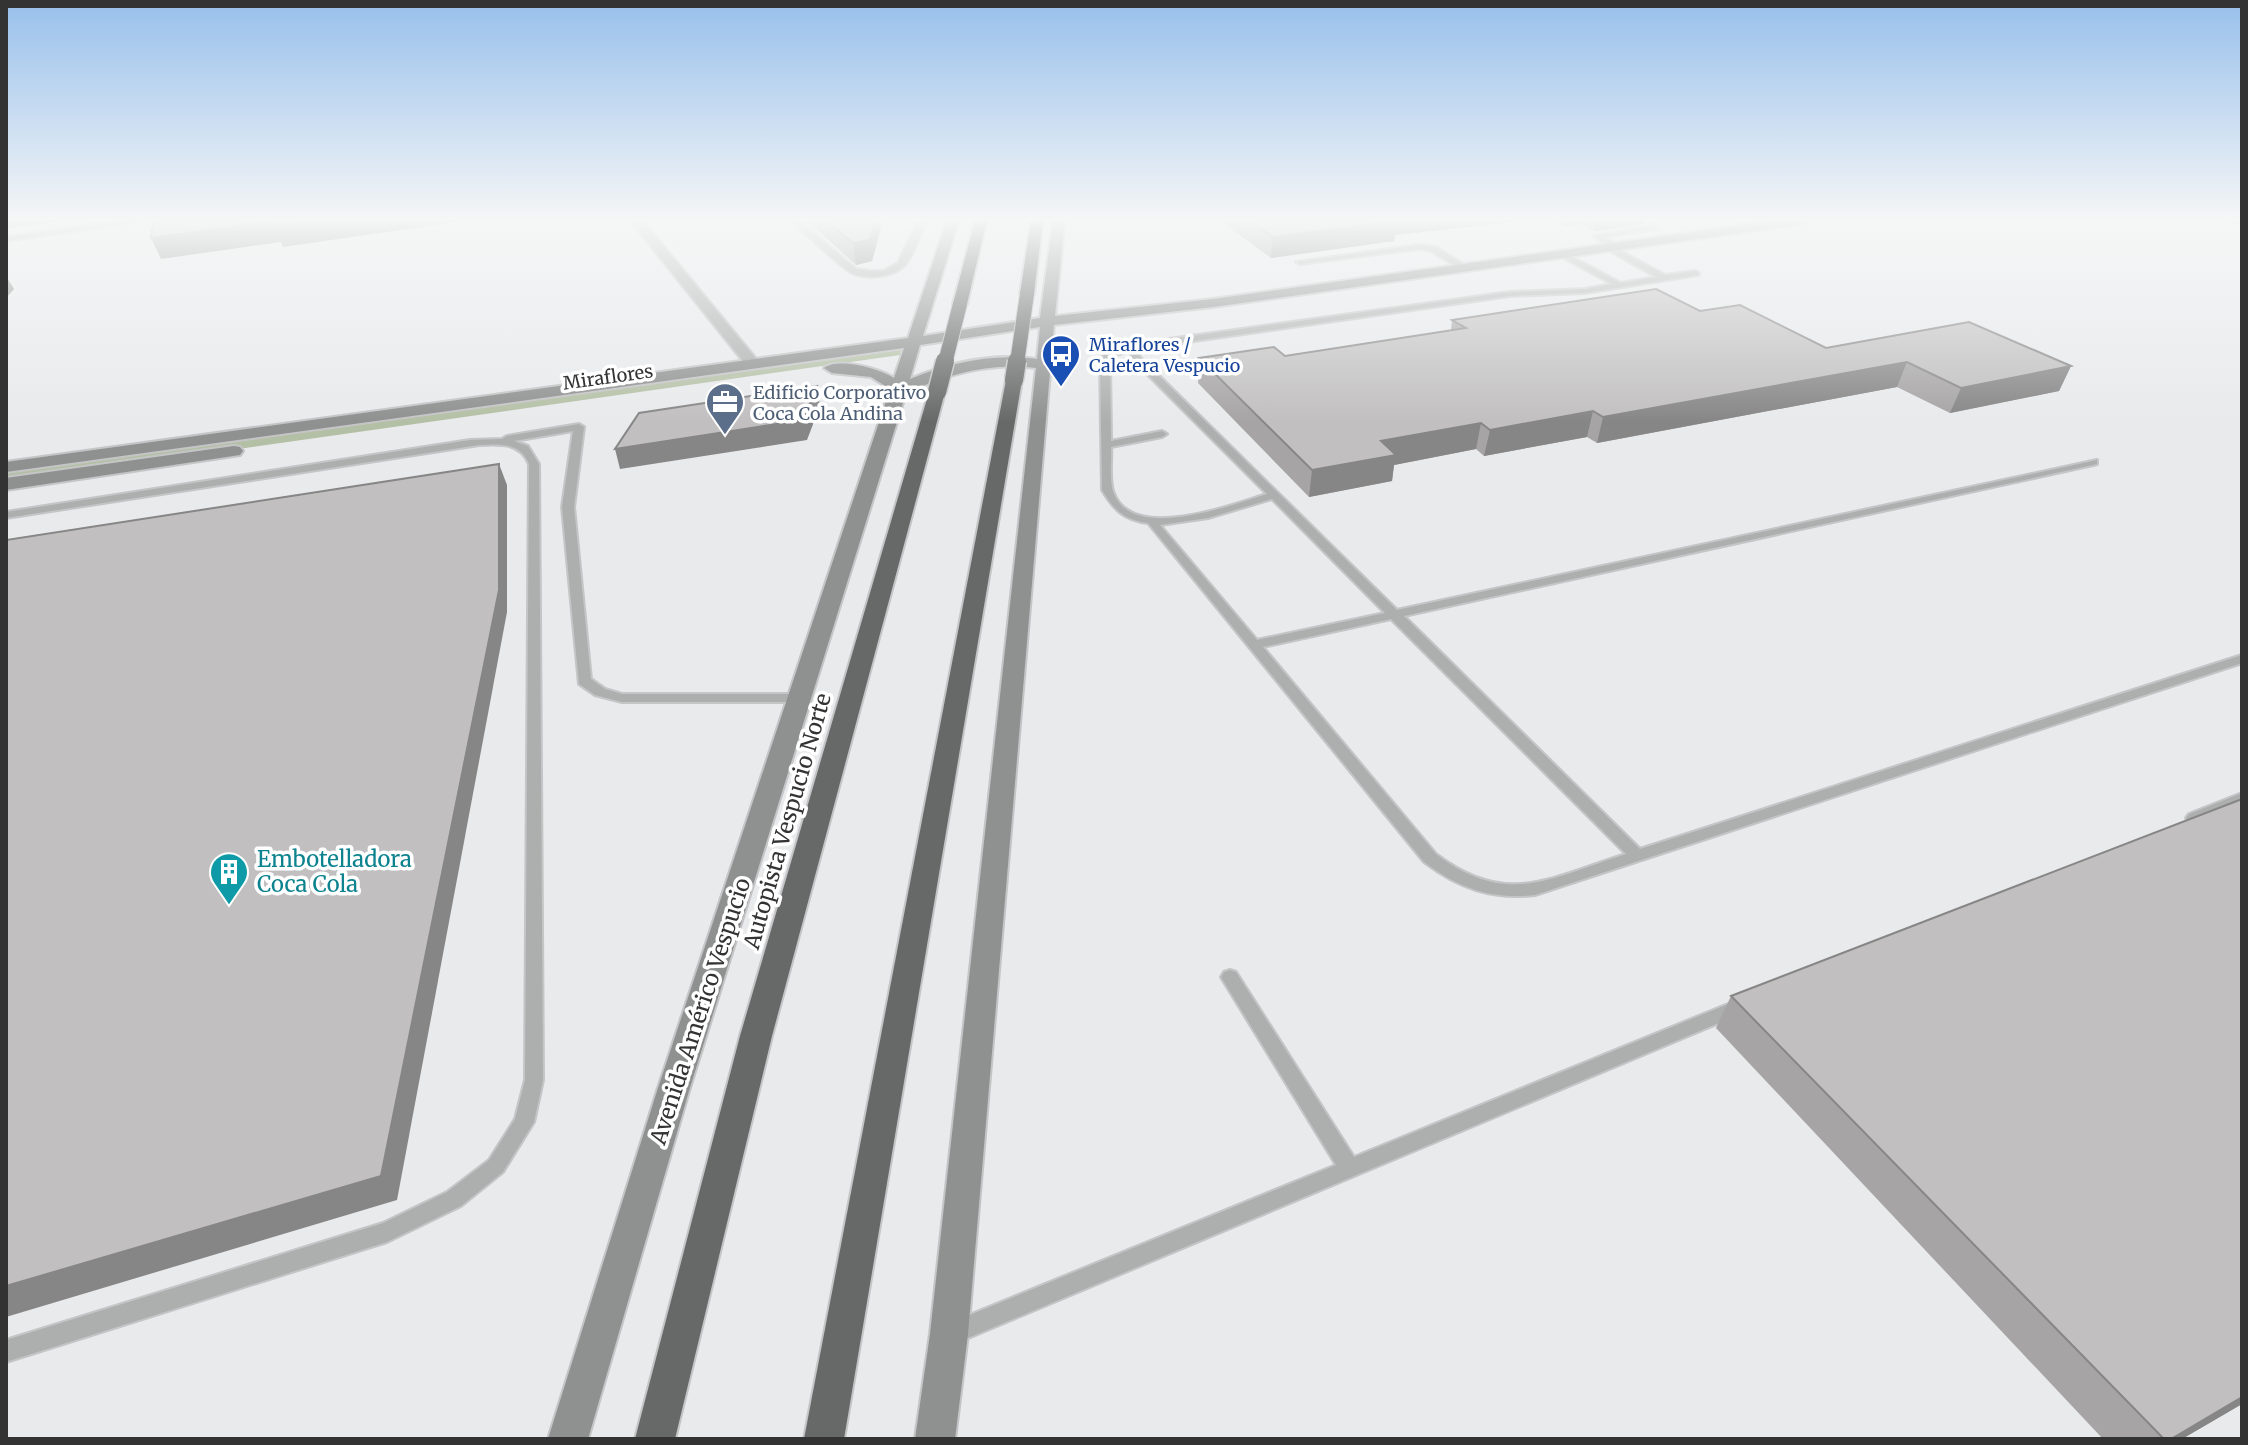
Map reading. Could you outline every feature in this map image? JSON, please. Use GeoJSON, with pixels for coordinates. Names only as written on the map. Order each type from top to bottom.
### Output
{"type":"FeatureCollection","features":[{"type":"Feature","properties":{"kind":"highway","name":"Autopista Vespucio Norte"},"geometry":{"type":"LineString","coordinates":[[655,1439],[756,1036],[964,287]]}},
{"type":"Feature","properties":{"kind":"highway"},"geometry":{"type":"LineString","coordinates":[[824,1439],[1014,380],[1042,313],[1041,287]]}},
{"type":"Feature","properties":{"kind":"main road","name":"Avenida Américo Vespucio"},"geometry":{"type":"LineString","coordinates":[[568,1439],[673,1091],[932,287]]}},
{"type":"Feature","properties":{"kind":"main road"},"geometry":{"type":"LineString","coordinates":[[935,1439],[949,1334],[1044,364],[1042,313],[1047,287]]}},
{"type":"Feature","properties":{"kind":"main road","name":"Miraflores"},"geometry":{"type":"LineString","coordinates":[[1042,313],[1129,311],[1325,287]]}},
{"type":"Feature","properties":{"kind":"main road","name":"Miraflores"},"geometry":{"type":"LineString","coordinates":[[6,484],[832,368],[1042,313],[1213,303]]}},
{"type":"Feature","properties":{"kind":"main road"},"geometry":{"type":"LineString","coordinates":[[845,352],[904,330],[923,318],[971,318],[1083,308],[1129,311]]}},
{"type":"Feature","properties":{"kind":"main road","name":"Miraflores"},"geometry":{"type":"LineString","coordinates":[[6,467],[752,363],[845,352],[914,349]]}},
{"type":"Feature","properties":{"kind":"main road"},"geometry":{"type":"LineString","coordinates":[[832,368],[875,373],[901,389],[953,369],[1007,362],[1044,364]]}},
{"type":"Feature","properties":{"kind":"street"},"geometry":{"type":"LineString","coordinates":[[691,287],[752,363]]}},
{"type":"Feature","properties":{"kind":"lane"},"geometry":{"type":"LineString","coordinates":[[1274,495],[1176,521],[1153,523],[1121,510],[1110,499],[1107,490],[1105,360],[1109,354],[1133,347],[1510,294],[1571,293],[1604,287]]}},
{"type":"Feature","properties":{"kind":"lane"},"geometry":{"type":"LineString","coordinates":[[1133,347],[1136,358],[1638,856]]}},
{"type":"Feature","properties":{"kind":"lane"},"geometry":{"type":"LineString","coordinates":[[6,515],[579,427],[568,507],[584,681],[600,692],[622,698],[800,698]]}},
{"type":"Feature","properties":{"kind":"lane"},"geometry":{"type":"LineString","coordinates":[[1106,445],[1162,434]]}},
{"type":"Feature","properties":{"kind":"lane"},"geometry":{"type":"LineString","coordinates":[[6,1351],[387,1232],[454,1199],[496,1166],[524,1122],[534,1080],[534,464],[527,449],[494,441]]}},
{"type":"Feature","properties":{"kind":"lane"},"geometry":{"type":"LineString","coordinates":[[1254,645],[2093,462]]}},
{"type":"Feature","properties":{"kind":"lane"},"geometry":{"type":"LineString","coordinates":[[1153,523],[1430,858],[1468,884],[1511,893],[1535,889],[2242,659]]}},
{"type":"Feature","properties":{"kind":"lane"},"geometry":{"type":"LineString","coordinates":[[2183,823],[2242,798]]}},
{"type":"Feature","properties":{"kind":"lane"},"geometry":{"type":"LineString","coordinates":[[1230,977],[1349,1168]]}},
{"type":"Feature","properties":{"kind":"lane"},"geometry":{"type":"LineString","coordinates":[[949,1334],[1759,998]]}},
{"type":"Feature","properties":{"kind":"green space"},"geometry":{"type":"Polygon","coordinates":[[[902,346],[900,355],[6,482],[6,472],[902,346]]]}},
{"type":"Feature","properties":{"kind":"building"},"geometry":{"type":"Polygon","coordinates":[[[1656,289],[1700,311],[1740,305],[1826,348],[1969,322],[2071,366],[1961,388],[1907,362],[1603,417],[1593,411],[1490,430],[1481,423],[1381,441],[1396,455],[1312,470],[1199,358],[1274,347],[1285,356],[1466,328],[1452,320],[1656,289]]]}},
{"type":"Feature","properties":{"kind":"building"},"geometry":{"type":"Polygon","coordinates":[[[817,386],[803,420],[615,449],[639,413],[817,386]]]}},
{"type":"Feature","properties":{"kind":"building","name":"Embotelladora Coca Cola"},"geometry":{"type":"Polygon","coordinates":[[[499,464],[499,590],[381,1176],[6,1286],[6,540],[499,464]]]}},
{"type":"Feature","properties":{"kind":"building"},"geometry":{"type":"Polygon","coordinates":[[[2242,799],[2242,1397],[2171,1439],[2164,1439],[1731,996],[2242,799]]]}},
{"type":"Feature","properties":{"kind":"place","name":"Miraflores / Caletera Vespucio"},"geometry":{"type":"Point","coordinates":[1061,388]}},
{"type":"Feature","properties":{"kind":"place","name":"Edificio Corporativo Coca Cola Andina"},"geometry":{"type":"Point","coordinates":[725,436]}},
{"type":"Feature","properties":{"kind":"place","name":"Embotelladora Coca Cola"},"geometry":{"type":"Point","coordinates":[229,906]}}]}
